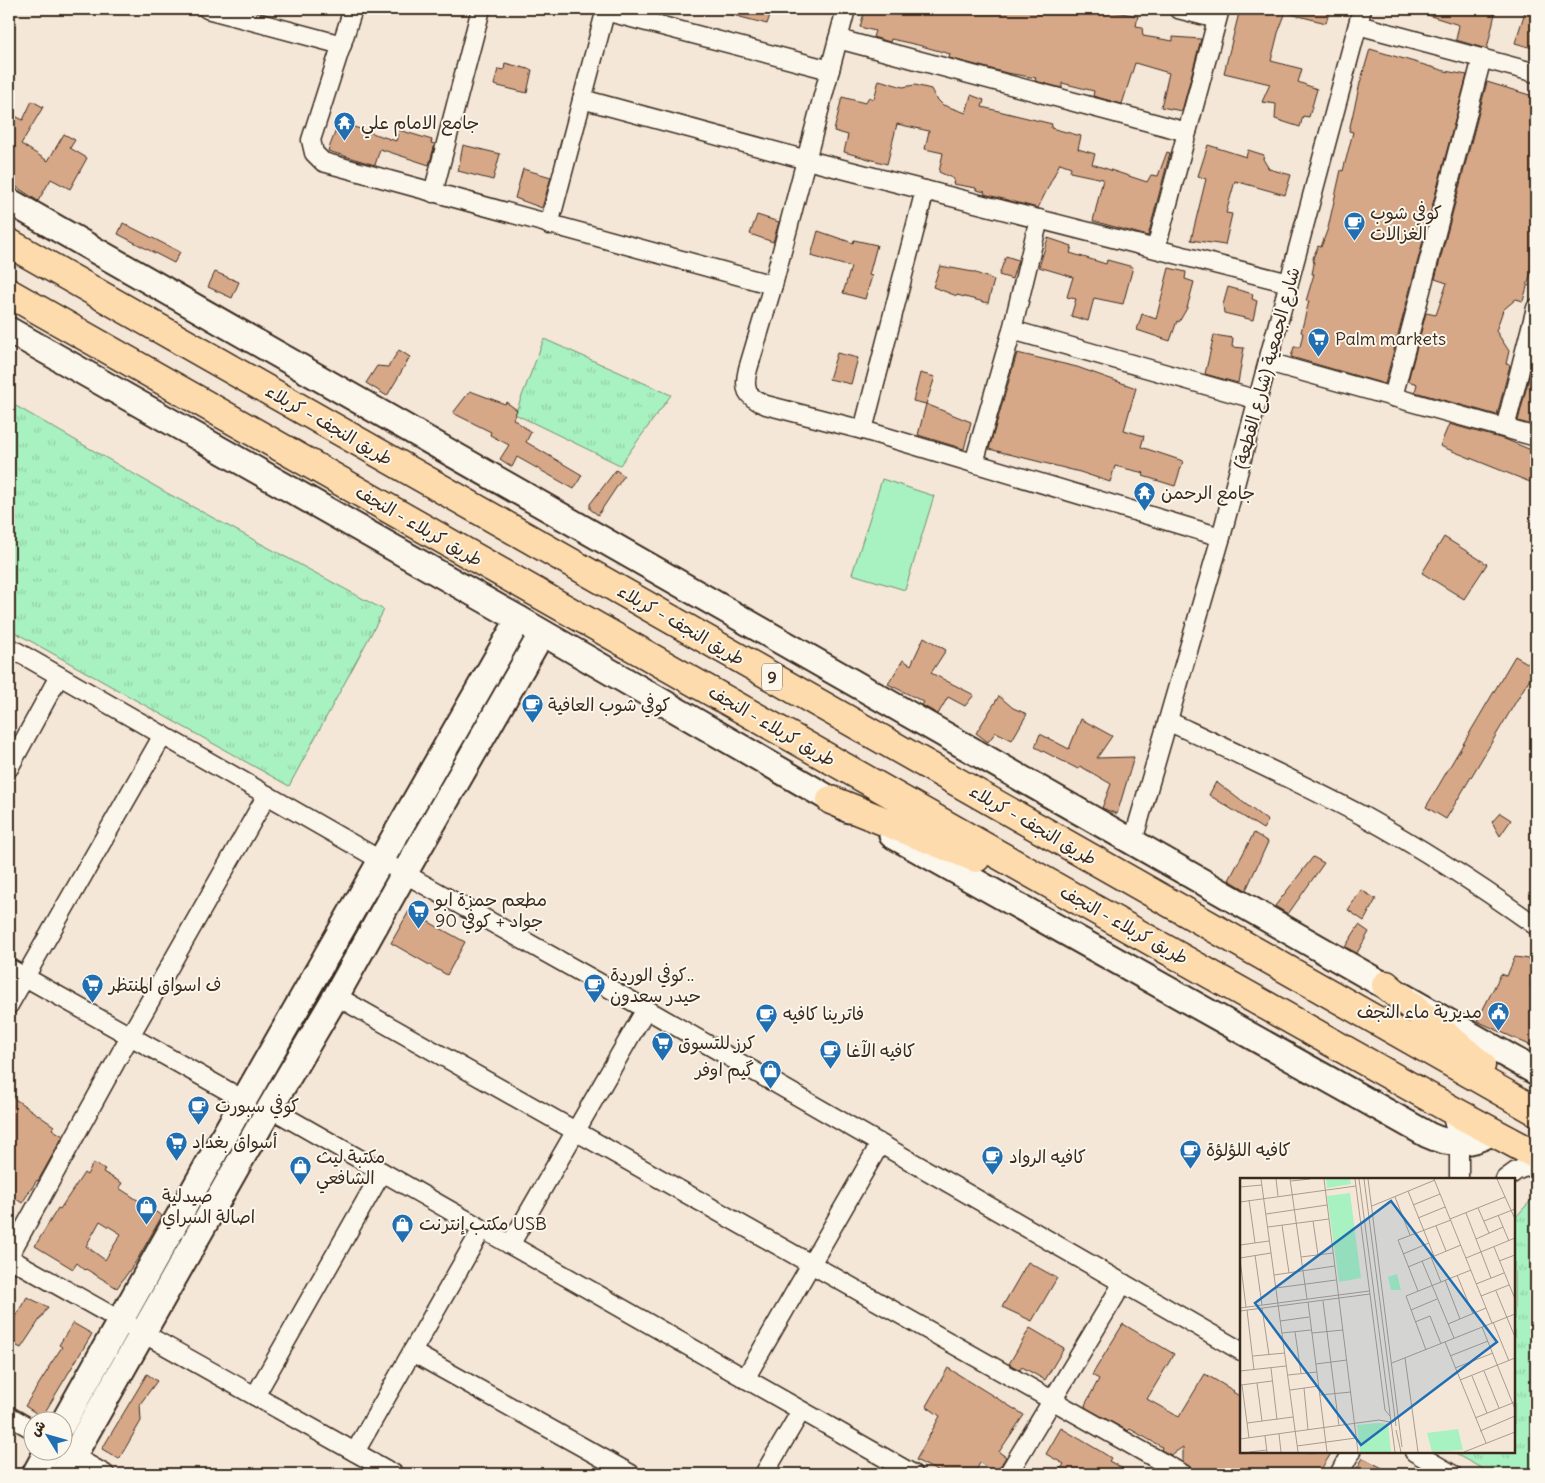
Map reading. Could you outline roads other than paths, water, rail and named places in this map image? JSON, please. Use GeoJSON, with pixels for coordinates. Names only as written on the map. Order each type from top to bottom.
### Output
{"type":"FeatureCollection","features":[{"type":"Feature","properties":{"kind":"highway","name":"طريق النجف - کربلاء"},"geometry":{"type":"LineString","coordinates":[[9,243],[1536,1111]]}},
{"type":"Feature","properties":{"kind":"highway","name":"طريق کربلاء - النجف"},"geometry":{"type":"LineString","coordinates":[[9,292],[1073,897],[1450,1109],[1536,1155]]}},
{"type":"Feature","properties":{"kind":"highway"},"geometry":{"type":"LineString","coordinates":[[831,800],[1073,897]]}},
{"type":"Feature","properties":{"kind":"highway"},"geometry":{"type":"LineString","coordinates":[[1386,985],[1536,1111]]}},
{"type":"Feature","properties":{"kind":"main road"},"geometry":{"type":"LineString","coordinates":[[9,201],[1536,1072]]}},
{"type":"Feature","properties":{"kind":"main road"},"geometry":{"type":"LineString","coordinates":[[9,330],[519,619],[831,800],[1428,1135],[1443,1141],[1459,1143],[1482,1138],[1492,1132]]}},
{"type":"Feature","properties":{"kind":"main road"},"geometry":{"type":"LineString","coordinates":[[68,1465],[143,1333],[145,1304],[244,1100],[382,862],[519,619]]}},
{"type":"Feature","properties":{"kind":"main road"},"geometry":{"type":"LineString","coordinates":[[71,1410],[122,1321],[145,1304],[270,1108],[336,996],[542,633]]}},
{"type":"Feature","properties":{"kind":"main road"},"geometry":{"type":"LineString","coordinates":[[364,892],[378,894],[383,900],[385,907]]}},
{"type":"Feature","properties":{"kind":"main road"},"geometry":{"type":"LineString","coordinates":[[108,1344],[122,1347],[129,1357]]}},
{"type":"Feature","properties":{"kind":"main road"},"geometry":{"type":"LineString","coordinates":[[35,1474],[43,1460]]}},
{"type":"Feature","properties":{"kind":"street"},"geometry":{"type":"LineString","coordinates":[[207,9],[342,45]]}},
{"type":"Feature","properties":{"kind":"street"},"geometry":{"type":"LineString","coordinates":[[353,9],[311,140],[314,153],[323,162],[773,285]]}},
{"type":"Feature","properties":{"kind":"street"},"geometry":{"type":"LineString","coordinates":[[433,193],[481,9]]}},
{"type":"Feature","properties":{"kind":"street"},"geometry":{"type":"LineString","coordinates":[[846,9],[807,160],[745,382],[747,392],[756,401],[766,405],[863,430],[1221,537]]}},
{"type":"Feature","properties":{"kind":"street"},"geometry":{"type":"LineString","coordinates":[[1156,248],[1219,14],[1178,9]]}},
{"type":"Feature","properties":{"kind":"street"},"geometry":{"type":"LineString","coordinates":[[549,225],[605,10],[830,70]]}},
{"type":"Feature","properties":{"kind":"street"},"geometry":{"type":"LineString","coordinates":[[1360,17],[1482,58],[1536,73]]}},
{"type":"Feature","properties":{"kind":"street","name":"شارع الجمعية (شارع القطعة)"},"geometry":{"type":"LineString","coordinates":[[1132,841],[1221,537],[1360,17]]}},
{"type":"Feature","properties":{"kind":"street"},"geometry":{"type":"LineString","coordinates":[[838,39],[1187,132]]}},
{"type":"Feature","properties":{"kind":"street"},"geometry":{"type":"LineString","coordinates":[[1393,397],[1482,58]]}},
{"type":"Feature","properties":{"kind":"street"},"geometry":{"type":"LineString","coordinates":[[582,99],[807,160],[1289,283]]}},
{"type":"Feature","properties":{"kind":"street"},"geometry":{"type":"LineString","coordinates":[[863,430],[925,190]]}},
{"type":"Feature","properties":{"kind":"street"},"geometry":{"type":"LineString","coordinates":[[974,463],[1012,330],[1039,219]]}},
{"type":"Feature","properties":{"kind":"street"},"geometry":{"type":"LineString","coordinates":[[1505,428],[1536,308]]}},
{"type":"Feature","properties":{"kind":"street"},"geometry":{"type":"LineString","coordinates":[[1012,330],[1258,400]]}},
{"type":"Feature","properties":{"kind":"street"},"geometry":{"type":"LineString","coordinates":[[1268,362],[1536,437]]}},
{"type":"Feature","properties":{"kind":"street"},"geometry":{"type":"LineString","coordinates":[[9,647],[382,862],[646,1009],[1240,1350]]}},
{"type":"Feature","properties":{"kind":"street"},"geometry":{"type":"LineString","coordinates":[[9,768],[59,676]]}},
{"type":"Feature","properties":{"kind":"street"},"geometry":{"type":"LineString","coordinates":[[1168,721],[1310,788],[1364,817],[1460,874],[1536,926]]}},
{"type":"Feature","properties":{"kind":"street"},"geometry":{"type":"LineString","coordinates":[[9,1005],[16,972],[163,735]]}},
{"type":"Feature","properties":{"kind":"street"},"geometry":{"type":"LineString","coordinates":[[267,795],[130,1036],[9,1257],[394,1474]]}},
{"type":"Feature","properties":{"kind":"street"},"geometry":{"type":"LineString","coordinates":[[16,972],[244,1100]]}},
{"type":"Feature","properties":{"kind":"street"},"geometry":{"type":"LineString","coordinates":[[336,996],[577,1130],[1182,1474]]}},
{"type":"Feature","properties":{"kind":"street"},"geometry":{"type":"LineString","coordinates":[[510,1245],[646,1009]]}},
{"type":"Feature","properties":{"kind":"street"},"geometry":{"type":"LineString","coordinates":[[270,1108],[911,1474]]}},
{"type":"Feature","properties":{"kind":"street"},"geometry":{"type":"LineString","coordinates":[[1450,1109],[1459,1143],[1459,1178]]}},
{"type":"Feature","properties":{"kind":"street"},"geometry":{"type":"LineString","coordinates":[[745,1379],[880,1144]]}},
{"type":"Feature","properties":{"kind":"street"},"geometry":{"type":"LineString","coordinates":[[1506,1178],[1516,1171],[1536,1163]]}},
{"type":"Feature","properties":{"kind":"street"},"geometry":{"type":"LineString","coordinates":[[255,1396],[382,1172]]}},
{"type":"Feature","properties":{"kind":"street"},"geometry":{"type":"LineString","coordinates":[[355,1452],[482,1229]]}},
{"type":"Feature","properties":{"kind":"street"},"geometry":{"type":"LineString","coordinates":[[1008,1474],[1123,1283]]}},
{"type":"Feature","properties":{"kind":"street"},"geometry":{"type":"LineString","coordinates":[[412,1352],[631,1474]]}},
{"type":"Feature","properties":{"kind":"street"},"geometry":{"type":"LineString","coordinates":[[764,1474],[801,1410]]}},
{"type":"Feature","properties":{"kind":"street"},"geometry":{"type":"LineString","coordinates":[[9,1416],[22,1423]]}},
{"type":"Feature","properties":{"kind":"street"},"geometry":{"type":"LineString","coordinates":[[1339,1474],[1350,1453]]}},
{"type":"Feature","properties":{"kind":"street"},"geometry":{"type":"LineString","coordinates":[[1416,1453],[1452,1474]]}},
{"type":"Feature","properties":{"kind":"street"},"geometry":{"type":"LineString","coordinates":[[68,1465],[105,1474]]}},
{"type":"Feature","properties":{"kind":"place","name":"جامع الامام علي"},"geometry":{"type":"Point","coordinates":[345,142]}},
{"type":"Feature","properties":{"kind":"place","name":"كوفي شوب الغزالات"},"geometry":{"type":"Point","coordinates":[1354,242]}},
{"type":"Feature","properties":{"kind":"place","name":"Palm markets"},"geometry":{"type":"Point","coordinates":[1319,358]}},
{"type":"Feature","properties":{"kind":"place","name":"جامع الرحمن"},"geometry":{"type":"Point","coordinates":[1145,512]}},
{"type":"Feature","properties":{"kind":"place","name":"كوفي شوب العافية"},"geometry":{"type":"Point","coordinates":[532,724]}},
{"type":"Feature","properties":{"kind":"place","name":"مطعم حمزة ابو جواد + كوفي 90"},"geometry":{"type":"Point","coordinates":[419,929]}},
{"type":"Feature","properties":{"kind":"place","name":"ف اسواق المنتظر"},"geometry":{"type":"Point","coordinates":[93,1004]}},
{"type":"Feature","properties":{"kind":"place","name":"كوفي الوردة.. حيدر سعدون"},"geometry":{"type":"Point","coordinates":[594,1004]}},
{"type":"Feature","properties":{"kind":"place","name":"مديرية ماء النجف"},"geometry":{"type":"Point","coordinates":[1498,1031]}},
{"type":"Feature","properties":{"kind":"place","name":"فاترينا كافيه"},"geometry":{"type":"Point","coordinates":[767,1033]}},
{"type":"Feature","properties":{"kind":"place","name":"كرز للتسوق"},"geometry":{"type":"Point","coordinates":[662,1062]}},
{"type":"Feature","properties":{"kind":"place","name":"كافيه الآغا"},"geometry":{"type":"Point","coordinates":[830,1070]}},
{"type":"Feature","properties":{"kind":"place","name":"گيم اوفر"},"geometry":{"type":"Point","coordinates":[770,1089]}},
{"type":"Feature","properties":{"kind":"place","name":"كوفي سبورت"},"geometry":{"type":"Point","coordinates":[199,1125]}},
{"type":"Feature","properties":{"kind":"place","name":"أسواق بغداد"},"geometry":{"type":"Point","coordinates":[176,1161]}},
{"type":"Feature","properties":{"kind":"place","name":"كافيه اللؤلؤة"},"geometry":{"type":"Point","coordinates":[1190,1169]}},
{"type":"Feature","properties":{"kind":"place","name":"كافيه الرواد"},"geometry":{"type":"Point","coordinates":[993,1176]}},
{"type":"Feature","properties":{"kind":"place","name":"مكتبة ليث الشافعي"},"geometry":{"type":"Point","coordinates":[300,1186]}},
{"type":"Feature","properties":{"kind":"place","name":"صيدلية اصالة السراي"},"geometry":{"type":"Point","coordinates":[146,1225]}},
{"type":"Feature","properties":{"kind":"place","name":"مكتب إنترنت USB"},"geometry":{"type":"Point","coordinates":[403,1243]}}]}
